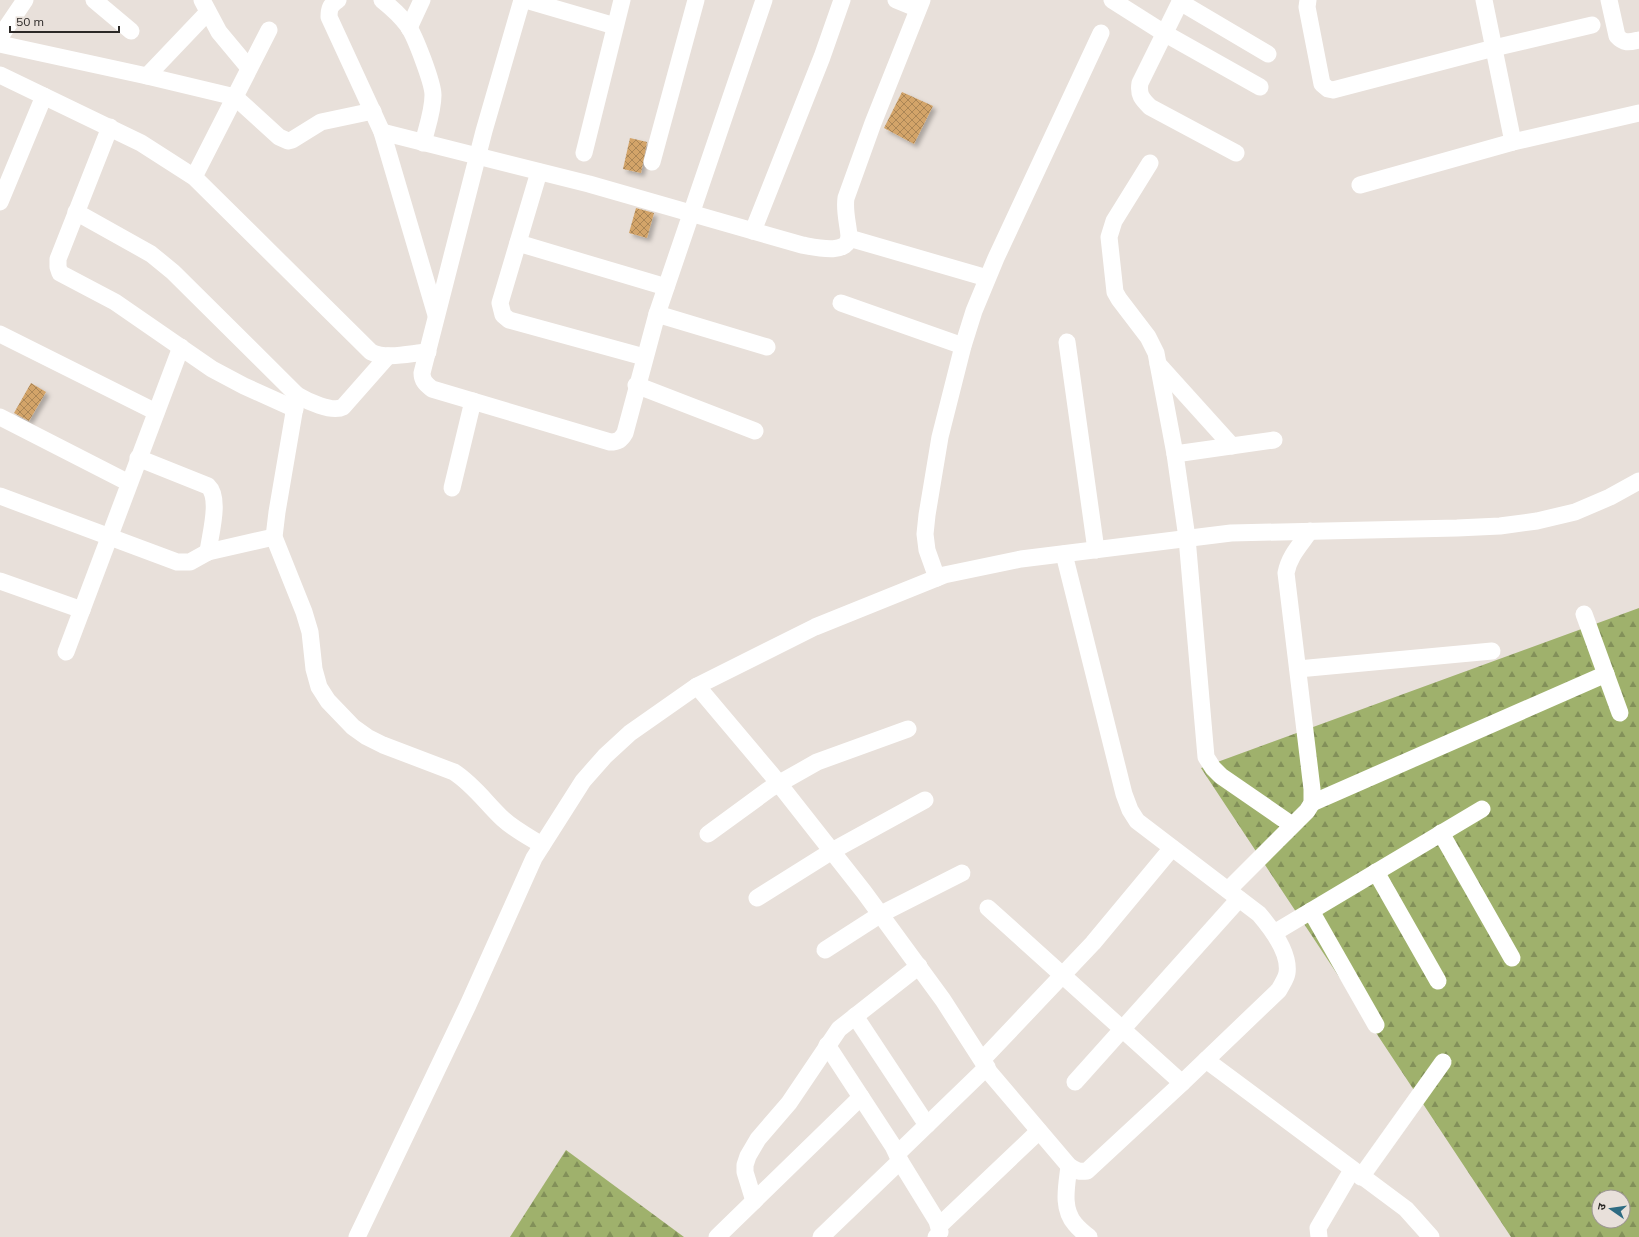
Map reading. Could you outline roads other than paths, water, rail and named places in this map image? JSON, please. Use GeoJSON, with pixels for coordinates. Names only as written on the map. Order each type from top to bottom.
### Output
{"type":"FeatureCollection","features":[{"type":"Feature","properties":{"kind":"street"},"geometry":{"type":"LineString","coordinates":[[0,37],[25,0]]}},
{"type":"Feature","properties":{"kind":"street"},"geometry":{"type":"LineString","coordinates":[[94,0],[131,31]]}},
{"type":"Feature","properties":{"kind":"street"},"geometry":{"type":"LineString","coordinates":[[338,0],[331,5],[329,17],[382,132],[436,315]]}},
{"type":"Feature","properties":{"kind":"street"},"geometry":{"type":"LineString","coordinates":[[382,0],[394,9],[409,28],[432,82],[432,106],[423,143]]}},
{"type":"Feature","properties":{"kind":"street"},"geometry":{"type":"LineString","coordinates":[[409,28],[422,0]]}},
{"type":"Feature","properties":{"kind":"street"},"geometry":{"type":"LineString","coordinates":[[522,0],[477,156],[422,373],[425,384],[432,389],[610,442],[617,442],[622,439],[625,433],[636,385],[657,314],[690,213],[764,0]]}},
{"type":"Feature","properties":{"kind":"street"},"geometry":{"type":"LineString","coordinates":[[526,0],[615,26]]}},
{"type":"Feature","properties":{"kind":"street"},"geometry":{"type":"LineString","coordinates":[[584,153],[622,0]]}},
{"type":"Feature","properties":{"kind":"street"},"geometry":{"type":"LineString","coordinates":[[652,162],[696,0]]}},
{"type":"Feature","properties":{"kind":"street"},"geometry":{"type":"LineString","coordinates":[[753,231],[822,57],[842,0]]}},
{"type":"Feature","properties":{"kind":"street"},"geometry":{"type":"LineString","coordinates":[[382,132],[589,184],[802,245],[830,249],[845,246],[849,238],[846,198],[873,122],[920,5],[896,0]]}},
{"type":"Feature","properties":{"kind":"street"},"geometry":{"type":"LineString","coordinates":[[1112,0],[1164,33],[1260,87]]}},
{"type":"Feature","properties":{"kind":"street"},"geometry":{"type":"LineString","coordinates":[[1308,0],[1307,7],[1322,84],[1328,89],[1333,90],[1494,48],[1592,26]]}},
{"type":"Feature","properties":{"kind":"street"},"geometry":{"type":"LineString","coordinates":[[1484,0],[1513,142]]}},
{"type":"Feature","properties":{"kind":"street"},"geometry":{"type":"LineString","coordinates":[[1609,0],[1617,36],[1621,41],[1626,42],[1639,40]]}},
{"type":"Feature","properties":{"kind":"street"},"geometry":{"type":"LineString","coordinates":[[1236,153],[1150,107],[1142,100],[1139,92],[1140,83],[1180,1],[1268,54]]}},
{"type":"Feature","properties":{"kind":"street"},"geometry":{"type":"LineString","coordinates":[[147,76],[205,6],[219,32],[250,68]]}},
{"type":"Feature","properties":{"kind":"street"},"geometry":{"type":"LineString","coordinates":[[194,177],[269,30]]}},
{"type":"Feature","properties":{"kind":"street"},"geometry":{"type":"LineString","coordinates":[[937,578],[927,550],[925,534],[940,437],[963,346],[974,311],[987,278],[1101,33]]}},
{"type":"Feature","properties":{"kind":"street"},"geometry":{"type":"LineString","coordinates":[[0,44],[235,97],[279,137],[288,141],[321,122],[373,111]]}},
{"type":"Feature","properties":{"kind":"street"},"geometry":{"type":"LineString","coordinates":[[0,75],[110,127],[153,150],[194,177],[272,253],[313,296],[372,352],[377,355],[388,356],[428,352]]}},
{"type":"Feature","properties":{"kind":"street"},"geometry":{"type":"LineString","coordinates":[[0,202],[44,96]]}},
{"type":"Feature","properties":{"kind":"street"},"geometry":{"type":"LineString","coordinates":[[1360,185],[1513,142],[1639,113]]}},
{"type":"Feature","properties":{"kind":"street"},"geometry":{"type":"LineString","coordinates":[[110,127],[58,259],[60,273],[115,302],[227,378],[296,402],[312,403],[339,409],[343,407],[388,356]]}},
{"type":"Feature","properties":{"kind":"street"},"geometry":{"type":"LineString","coordinates":[[1150,163],[1114,221],[1109,237],[1115,292],[1148,337],[1156,353],[1175,454],[1187,538],[1206,758],[1221,776],[1292,825]]}},
{"type":"Feature","properties":{"kind":"street"},"geometry":{"type":"LineString","coordinates":[[539,172],[500,303],[503,315],[509,320],[644,357]]}},
{"type":"Feature","properties":{"kind":"street"},"geometry":{"type":"LineString","coordinates":[[76,212],[151,254],[167,268],[296,402]]}},
{"type":"Feature","properties":{"kind":"street"},"geometry":{"type":"LineString","coordinates":[[849,238],[987,278]]}},
{"type":"Feature","properties":{"kind":"street"},"geometry":{"type":"LineString","coordinates":[[518,243],[666,287]]}},
{"type":"Feature","properties":{"kind":"street"},"geometry":{"type":"LineString","coordinates":[[841,303],[963,346]]}},
{"type":"Feature","properties":{"kind":"street"},"geometry":{"type":"LineString","coordinates":[[657,314],[767,347]]}},
{"type":"Feature","properties":{"kind":"street"},"geometry":{"type":"LineString","coordinates":[[0,334],[156,412]]}},
{"type":"Feature","properties":{"kind":"street"},"geometry":{"type":"LineString","coordinates":[[1067,342],[1096,550]]}},
{"type":"Feature","properties":{"kind":"street"},"geometry":{"type":"LineString","coordinates":[[66,652],[181,347]]}},
{"type":"Feature","properties":{"kind":"street"},"geometry":{"type":"LineString","coordinates":[[1158,364],[1232,446]]}},
{"type":"Feature","properties":{"kind":"street"},"geometry":{"type":"LineString","coordinates":[[636,385],[755,431]]}},
{"type":"Feature","properties":{"kind":"street"},"geometry":{"type":"LineString","coordinates":[[452,488],[473,401]]}},
{"type":"Feature","properties":{"kind":"street"},"geometry":{"type":"LineString","coordinates":[[296,402],[274,537],[304,612],[310,632],[314,669],[319,687],[328,700],[353,727],[367,737],[383,745],[454,772],[476,788],[502,818],[514,828],[542,845]]}},
{"type":"Feature","properties":{"kind":"street"},"geometry":{"type":"LineString","coordinates":[[0,417],[129,483]]}},
{"type":"Feature","properties":{"kind":"street"},"geometry":{"type":"LineString","coordinates":[[1175,454],[1274,440]]}},
{"type":"Feature","properties":{"kind":"street"},"geometry":{"type":"LineString","coordinates":[[138,458],[208,486],[212,490],[215,503],[208,552]]}},
{"type":"Feature","properties":{"kind":"street"},"geometry":{"type":"LineString","coordinates":[[357,1237],[468,1005],[534,858],[542,845],[583,781],[605,756],[630,733],[697,686],[815,627],[937,578],[1021,559],[1231,533],[1457,528],[1500,526],[1537,522],[1575,512],[1610,497],[1639,481]]}},
{"type":"Feature","properties":{"kind":"street"},"geometry":{"type":"LineString","coordinates":[[0,496],[177,562],[190,562],[208,552],[274,537]]}},
{"type":"Feature","properties":{"kind":"street"},"geometry":{"type":"LineString","coordinates":[[1075,1082],[1292,825],[1307,811],[1312,803],[1312,789],[1286,573],[1288,564],[1293,554],[1310,531]]}},
{"type":"Feature","properties":{"kind":"street"},"geometry":{"type":"LineString","coordinates":[[697,686],[778,784],[881,914],[943,1000],[984,1064],[1069,1166],[1075,1171],[1087,1171],[1279,990],[1285,980],[1287,972],[1287,958],[1270,926],[1259,914],[1137,821],[1130,810],[1124,794],[1064,554]]}},
{"type":"Feature","properties":{"kind":"street"},"geometry":{"type":"LineString","coordinates":[[0,581],[82,610]]}},
{"type":"Feature","properties":{"kind":"street"},"geometry":{"type":"LineString","coordinates":[[1584,614],[1620,713]]}},
{"type":"Feature","properties":{"kind":"street"},"geometry":{"type":"LineString","coordinates":[[1298,669],[1492,651]]}},
{"type":"Feature","properties":{"kind":"street"},"geometry":{"type":"LineString","coordinates":[[1312,803],[1606,674]]}},
{"type":"Feature","properties":{"kind":"street"},"geometry":{"type":"LineString","coordinates":[[708,834],[778,784],[817,762],[908,729]]}},
{"type":"Feature","properties":{"kind":"street"},"geometry":{"type":"LineString","coordinates":[[756,898],[832,852],[925,800]]}},
{"type":"Feature","properties":{"kind":"street"},"geometry":{"type":"LineString","coordinates":[[1274,933],[1482,809]]}},
{"type":"Feature","properties":{"kind":"street"},"geometry":{"type":"LineString","coordinates":[[1441,833],[1512,958]]}},
{"type":"Feature","properties":{"kind":"street"},"geometry":{"type":"LineString","coordinates":[[821,1237],[984,1064],[1093,943],[1172,848]]}},
{"type":"Feature","properties":{"kind":"street"},"geometry":{"type":"LineString","coordinates":[[1376,872],[1438,981]]}},
{"type":"Feature","properties":{"kind":"street"},"geometry":{"type":"LineString","coordinates":[[825,950],[881,914],[962,873]]}},
{"type":"Feature","properties":{"kind":"street"},"geometry":{"type":"LineString","coordinates":[[988,908],[1182,1083]]}},
{"type":"Feature","properties":{"kind":"street"},"geometry":{"type":"LineString","coordinates":[[1311,911],[1376,1025]]}},
{"type":"Feature","properties":{"kind":"street"},"geometry":{"type":"LineString","coordinates":[[754,1201],[745,1172],[745,1165],[748,1156],[758,1139],[789,1103],[839,1029],[919,966]]}},
{"type":"Feature","properties":{"kind":"street"},"geometry":{"type":"LineString","coordinates":[[855,1016],[927,1125]]}},
{"type":"Feature","properties":{"kind":"street"},"geometry":{"type":"LineString","coordinates":[[827,1045],[898,1157],[938,1232],[1039,1131]]}},
{"type":"Feature","properties":{"kind":"street"},"geometry":{"type":"LineString","coordinates":[[1206,1060],[1356,1174],[1406,1209],[1431,1237]]}},
{"type":"Feature","properties":{"kind":"street"},"geometry":{"type":"LineString","coordinates":[[1319,1237],[1318,1228],[1356,1174],[1443,1062]]}},
{"type":"Feature","properties":{"kind":"street"},"geometry":{"type":"LineString","coordinates":[[717,1237],[861,1097]]}},
{"type":"Feature","properties":{"kind":"street"},"geometry":{"type":"LineString","coordinates":[[1069,1166],[1066,1204],[1068,1212],[1074,1224],[1089,1237]]}}]}
